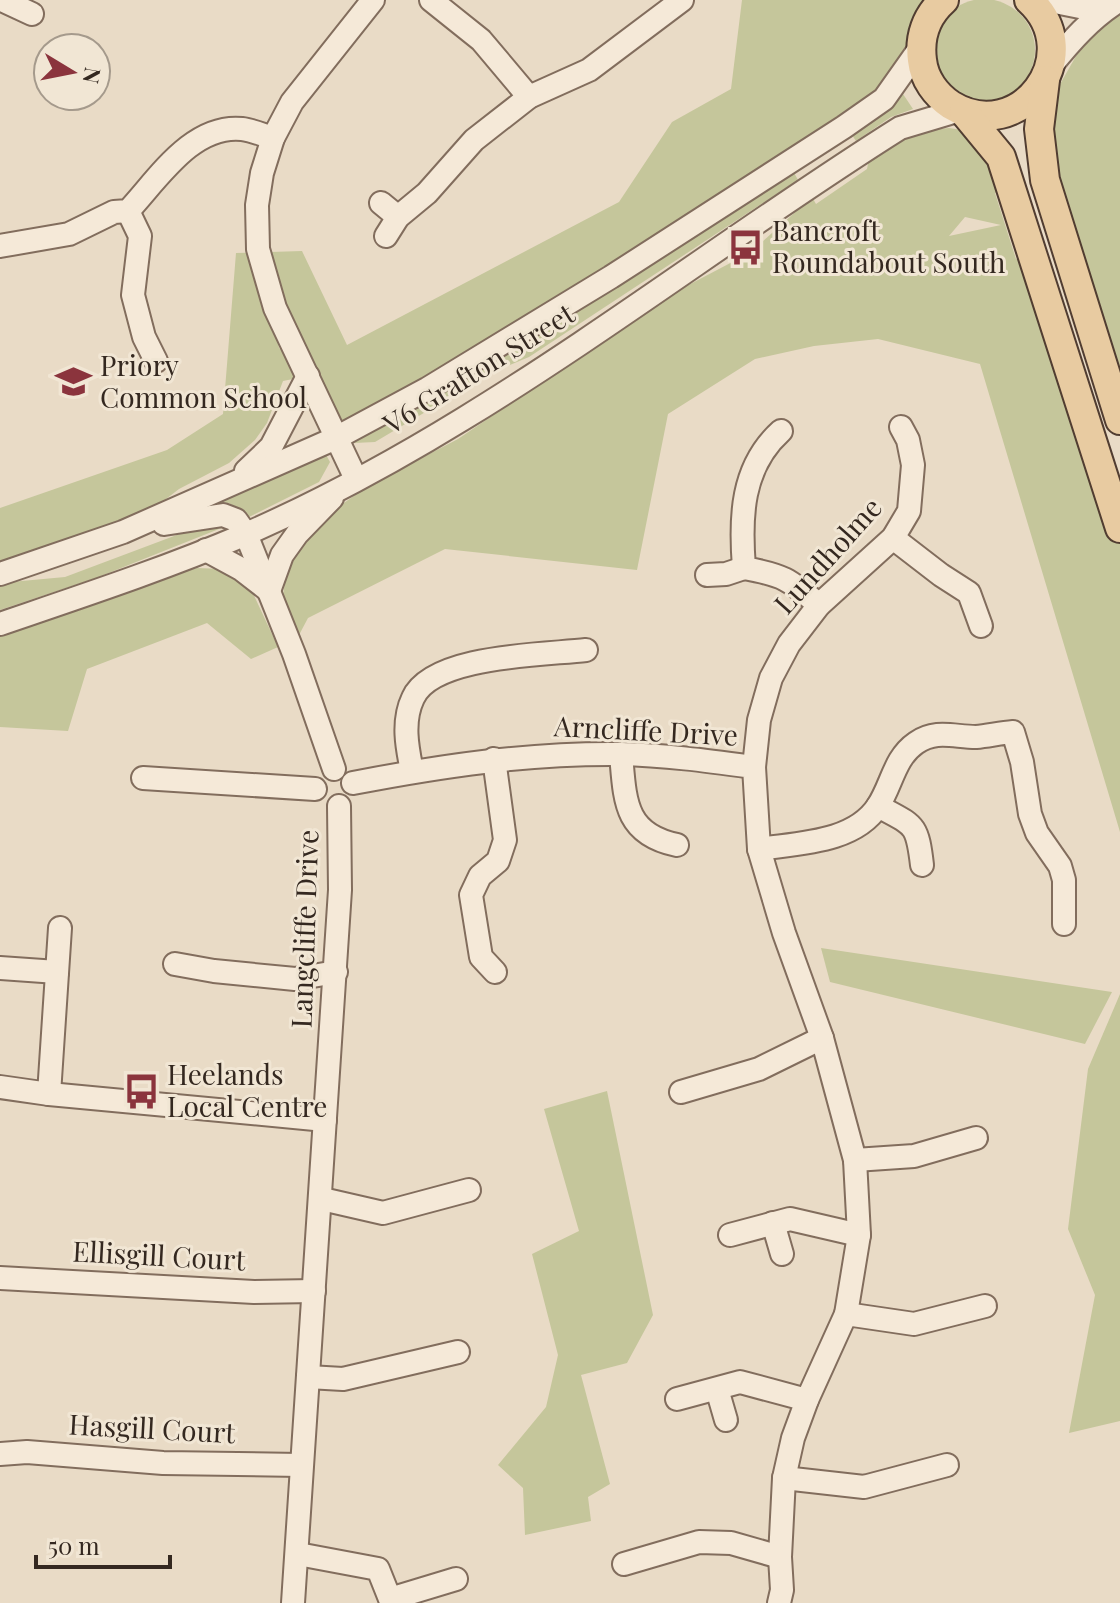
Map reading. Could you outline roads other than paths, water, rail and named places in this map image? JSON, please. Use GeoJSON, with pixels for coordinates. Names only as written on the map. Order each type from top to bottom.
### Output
{"type":"FeatureCollection","features":[{"type":"Feature","properties":{"kind":"main road"},"geometry":{"type":"LineString","coordinates":[[944,0],[925,25],[923,67],[930,85],[943,100],[962,111],[987,116],[1010,111],[1030,99],[1047,74]]}},
{"type":"Feature","properties":{"kind":"main road"},"geometry":{"type":"LineString","coordinates":[[1029,0],[1043,16],[1050,32],[1052,50],[1039,129],[1045,180],[1120,420]]}},
{"type":"Feature","properties":{"kind":"main road"},"geometry":{"type":"LineString","coordinates":[[962,111],[1001,157],[1120,528]]}},
{"type":"Feature","properties":{"kind":"street"},"geometry":{"type":"LineString","coordinates":[[2,0],[32,14]]}},
{"type":"Feature","properties":{"kind":"street"},"geometry":{"type":"LineString","coordinates":[[269,591],[282,555],[297,534],[351,481],[336,438],[275,308],[258,249],[257,205],[262,173],[273,138],[292,102],[373,0]]}},
{"type":"Feature","properties":{"kind":"street"},"geometry":{"type":"LineString","coordinates":[[431,0],[481,40],[529,97]]}},
{"type":"Feature","properties":{"kind":"street"},"geometry":{"type":"LineString","coordinates":[[1045,0],[1080,7],[1103,0]]}},
{"type":"Feature","properties":{"kind":"street"},"geometry":{"type":"LineString","coordinates":[[1047,74],[1077,33],[1120,0]]}},
{"type":"Feature","properties":{"kind":"street"},"geometry":{"type":"LineString","coordinates":[[386,236],[390,210],[427,193],[474,140],[529,97],[589,70],[690,4]]}},
{"type":"Feature","properties":{"kind":"street","name":"V6 Grafton Street"},"geometry":{"type":"LineString","coordinates":[[0,574],[123,532],[336,438],[427,389],[625,268],[884,99],[925,25]]}},
{"type":"Feature","properties":{"kind":"street","name":"V6 Grafton Street"},"geometry":{"type":"LineString","coordinates":[[0,624],[141,576],[246,534],[351,481],[473,413],[900,128],[962,111]]}},
{"type":"Feature","properties":{"kind":"street"},"geometry":{"type":"LineString","coordinates":[[0,246],[69,234],[114,212],[128,211],[191,143],[212,133],[241,129],[273,138]]}},
{"type":"Feature","properties":{"kind":"street"},"geometry":{"type":"LineString","coordinates":[[128,211],[140,236],[133,295],[144,337],[156,361]]}},
{"type":"Feature","properties":{"kind":"street"},"geometry":{"type":"LineString","coordinates":[[233,484],[271,447],[308,376]]}},
{"type":"Feature","properties":{"kind":"street","name":"Lundholme"},"geometry":{"type":"LineString","coordinates":[[754,767],[759,720],[771,678],[789,644],[819,605],[893,538],[909,511],[913,483],[908,440],[901,427]]}},
{"type":"Feature","properties":{"kind":"street"},"geometry":{"type":"LineString","coordinates":[[744,568],[740,524],[748,479],[769,441],[781,431]]}},
{"type":"Feature","properties":{"kind":"street"},"geometry":{"type":"LineString","coordinates":[[123,532],[223,515],[236,520],[246,534],[269,591],[334,769]]}},
{"type":"Feature","properties":{"kind":"street"},"geometry":{"type":"LineString","coordinates":[[893,538],[969,593],[981,626]]}},
{"type":"Feature","properties":{"kind":"street"},"geometry":{"type":"LineString","coordinates":[[206,550],[231,562],[269,591]]}},
{"type":"Feature","properties":{"kind":"street"},"geometry":{"type":"LineString","coordinates":[[707,575],[726,574],[744,568],[777,574],[790,580],[819,605]]}},
{"type":"Feature","properties":{"kind":"street"},"geometry":{"type":"LineString","coordinates":[[412,771],[407,720],[413,698],[425,680],[465,663],[586,650]]}},
{"type":"Feature","properties":{"kind":"street"},"geometry":{"type":"LineString","coordinates":[[759,849],[835,836],[855,826],[878,806],[900,758],[915,743],[933,735],[975,737],[1013,732],[1022,762],[1030,814],[1037,833],[1060,866],[1064,880],[1064,924]]}},
{"type":"Feature","properties":{"kind":"street"},"geometry":{"type":"LineString","coordinates":[[621,754],[627,810],[654,840],[677,845]]}},
{"type":"Feature","properties":{"kind":"street","name":"Arncliffe Drive"},"geometry":{"type":"LineString","coordinates":[[353,783],[494,759],[549,755],[621,754],[754,767],[759,849],[784,933],[822,1038],[855,1160],[859,1235],[846,1314],[807,1400],[793,1438],[784,1478],[780,1557],[782,1590],[779,1603]]}},
{"type":"Feature","properties":{"kind":"street"},"geometry":{"type":"LineString","coordinates":[[494,759],[505,840],[498,861],[480,876],[471,895],[481,957],[495,972]]}},
{"type":"Feature","properties":{"kind":"street"},"geometry":{"type":"LineString","coordinates":[[334,769],[346,773],[353,783],[349,800],[339,806],[322,802],[315,789],[320,776],[334,769]]}},
{"type":"Feature","properties":{"kind":"street"},"geometry":{"type":"LineString","coordinates":[[143,778],[315,789]]}},
{"type":"Feature","properties":{"kind":"street","name":"Langcliffe Drive"},"geometry":{"type":"LineString","coordinates":[[293,1603],[336,972],[340,890],[339,806]]}},
{"type":"Feature","properties":{"kind":"street"},"geometry":{"type":"LineString","coordinates":[[878,806],[913,826],[919,835],[922,865]]}},
{"type":"Feature","properties":{"kind":"street"},"geometry":{"type":"LineString","coordinates":[[49,1094],[60,928]]}},
{"type":"Feature","properties":{"kind":"street"},"geometry":{"type":"LineString","coordinates":[[175,964],[295,979],[336,972]]}},
{"type":"Feature","properties":{"kind":"street"},"geometry":{"type":"LineString","coordinates":[[0,968],[57,972]]}},
{"type":"Feature","properties":{"kind":"street"},"geometry":{"type":"LineString","coordinates":[[681,1092],[759,1069],[822,1038]]}},
{"type":"Feature","properties":{"kind":"street"},"geometry":{"type":"LineString","coordinates":[[0,1087],[325,1120]]}},
{"type":"Feature","properties":{"kind":"street"},"geometry":{"type":"LineString","coordinates":[[855,1160],[914,1156],[976,1138]]}},
{"type":"Feature","properties":{"kind":"street"},"geometry":{"type":"LineString","coordinates":[[322,1199],[383,1213],[469,1190]]}},
{"type":"Feature","properties":{"kind":"street"},"geometry":{"type":"LineString","coordinates":[[730,1235],[790,1219],[859,1235]]}},
{"type":"Feature","properties":{"kind":"street"},"geometry":{"type":"LineString","coordinates":[[773,1223],[782,1254]]}},
{"type":"Feature","properties":{"kind":"street","name":"Ellisgill Court"},"geometry":{"type":"LineString","coordinates":[[0,1278],[254,1292],[314,1291]]}},
{"type":"Feature","properties":{"kind":"street"},"geometry":{"type":"LineString","coordinates":[[846,1314],[914,1324],[985,1306]]}},
{"type":"Feature","properties":{"kind":"street"},"geometry":{"type":"LineString","coordinates":[[308,1377],[343,1379],[458,1352]]}},
{"type":"Feature","properties":{"kind":"street"},"geometry":{"type":"LineString","coordinates":[[677,1399],[740,1382],[807,1400]]}},
{"type":"Feature","properties":{"kind":"street"},"geometry":{"type":"LineString","coordinates":[[717,1389],[726,1420]]}},
{"type":"Feature","properties":{"kind":"street","name":"Hasgill Court"},"geometry":{"type":"LineString","coordinates":[[0,1454],[27,1452],[163,1463],[301,1465]]}},
{"type":"Feature","properties":{"kind":"street"},"geometry":{"type":"LineString","coordinates":[[784,1478],[864,1487],[947,1465]]}},
{"type":"Feature","properties":{"kind":"street"},"geometry":{"type":"LineString","coordinates":[[624,1564],[699,1542],[731,1543],[780,1557]]}},
{"type":"Feature","properties":{"kind":"street"},"geometry":{"type":"LineString","coordinates":[[298,1554],[378,1569],[390,1599],[456,1579]]}},
{"type":"Feature","properties":{"kind":"place","name":"Bancroft Roundabout South"},"geometry":{"type":"Point","coordinates":[746,247]}},
{"type":"Feature","properties":{"kind":"place","name":"Priory Common School"},"geometry":{"type":"Point","coordinates":[74,382]}},
{"type":"Feature","properties":{"kind":"place","name":"Heelands Local Centre"},"geometry":{"type":"Point","coordinates":[141,1091]}}]}
